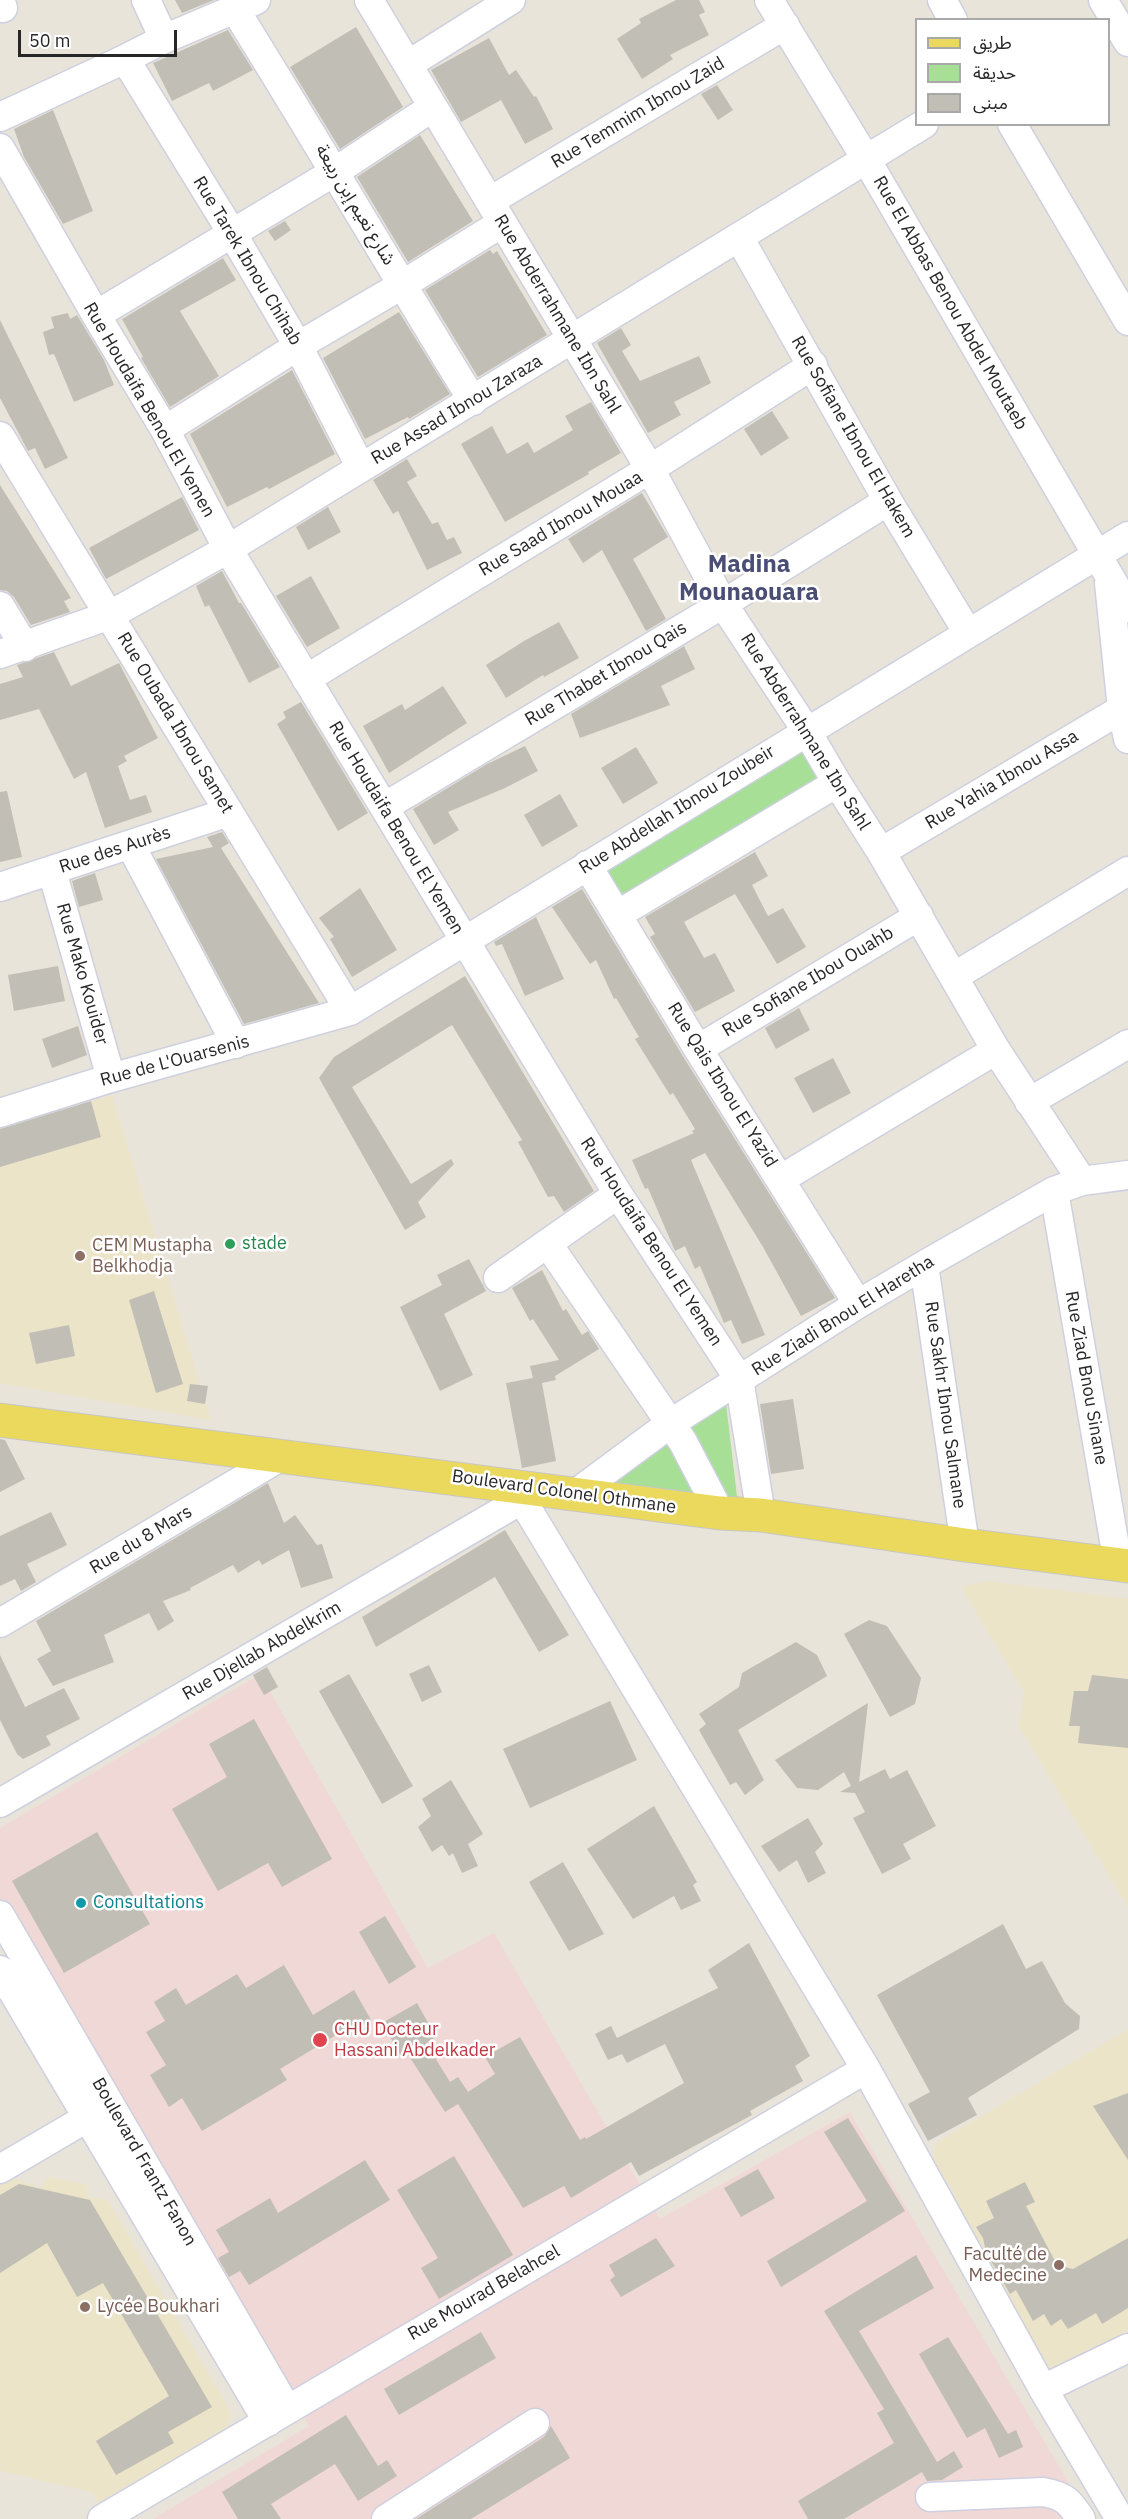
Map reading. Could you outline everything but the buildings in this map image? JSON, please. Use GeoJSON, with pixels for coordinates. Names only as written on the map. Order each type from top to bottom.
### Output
{"type":"FeatureCollection","features":[{"type":"Feature","properties":{"kind":"main road","name":"Boulevard Colonel Othmane"},"geometry":{"type":"LineString","coordinates":[[4,1424],[282,1456],[518,1492],[575,1494],[720,1513],[761,1515],[965,1545],[1123,1565]]}},
{"type":"Feature","properties":{"kind":"street"},"geometry":{"type":"LineString","coordinates":[[146,0],[164,39]]}},
{"type":"Feature","properties":{"kind":"street","name":"Rue Abderrahmane Ibn Sahl"},"geometry":{"type":"LineString","coordinates":[[369,0],[651,469],[723,604],[806,730],[881,852],[996,1050],[1082,1181]]}},
{"type":"Feature","properties":{"kind":"street"},"geometry":{"type":"LineString","coordinates":[[409,64],[511,0]]}},
{"type":"Feature","properties":{"kind":"street","name":"Rue El Abbas Benou Abdel Moutaeb"},"geometry":{"type":"LineString","coordinates":[[770,0],[866,159],[1128,608]]}},
{"type":"Feature","properties":{"kind":"street"},"geometry":{"type":"LineString","coordinates":[[942,0],[952,18]]}},
{"type":"Feature","properties":{"kind":"street"},"geometry":{"type":"LineString","coordinates":[[0,117],[164,39],[246,5]]}},
{"type":"Feature","properties":{"kind":"street","name":"شارع نعيم إبن ربيعة"},"geometry":{"type":"LineString","coordinates":[[246,5],[336,171],[402,285],[474,400]]}},
{"type":"Feature","properties":{"kind":"street"},"geometry":{"type":"LineString","coordinates":[[1110,20],[1128,42]]}},
{"type":"Feature","properties":{"kind":"street","name":"Rue Temmim Ibnou Zaid"},"geometry":{"type":"LineString","coordinates":[[165,430],[298,346],[402,285],[496,212],[785,25]]}},
{"type":"Feature","properties":{"kind":"street","name":"Rue Tarek Ibnou Chihab"},"geometry":{"type":"LineString","coordinates":[[125,59],[232,233],[298,346],[361,468]]}},
{"type":"Feature","properties":{"kind":"street"},"geometry":{"type":"LineString","coordinates":[[96,315],[336,171],[433,107]]}},
{"type":"Feature","properties":{"kind":"street","name":"Rue Assad Ibnou Zaraza"},"geometry":{"type":"LineString","coordinates":[[12,651],[110,615],[228,549],[740,239],[921,126]]}},
{"type":"Feature","properties":{"kind":"street"},"geometry":{"type":"LineString","coordinates":[[1013,126],[1128,321]]}},
{"type":"Feature","properties":{"kind":"street","name":"Rue Houdaifa Benou El Yemen"},"geometry":{"type":"LineString","coordinates":[[0,148],[165,430],[228,549],[306,680],[618,1194],[739,1379],[761,1515]]}},
{"type":"Feature","properties":{"kind":"street","name":"Rue Sofiane Ibnou El Hakem"},"geometry":{"type":"LineString","coordinates":[[740,239],[888,501],[968,633]]}},
{"type":"Feature","properties":{"kind":"street","name":"Rue Saad Ibnou Mouaa"},"geometry":{"type":"LineString","coordinates":[[306,680],[651,469],[813,365]]}},
{"type":"Feature","properties":{"kind":"street","name":"Rue Oubada Ibnou Samet"},"geometry":{"type":"LineString","coordinates":[[0,436],[350,1011]]}},
{"type":"Feature","properties":{"kind":"street","name":"Rue Thabet Ibnou Qais"},"geometry":{"type":"LineString","coordinates":[[384,807],[723,604],[888,501]]}},
{"type":"Feature","properties":{"kind":"street","name":"Rue Abdellah Ibnou Zoubeir"},"geometry":{"type":"LineString","coordinates":[[350,1011],[464,939],[968,633],[1102,565],[1128,536]]}},
{"type":"Feature","properties":{"kind":"street"},"geometry":{"type":"LineString","coordinates":[[1102,565],[1128,739]]}},
{"type":"Feature","properties":{"kind":"street"},"geometry":{"type":"LineString","coordinates":[[0,606],[12,651]]}},
{"type":"Feature","properties":{"kind":"street","name":"Rue Yahia Ibnou Assa"},"geometry":{"type":"LineString","coordinates":[[881,852],[1122,709]]}},
{"type":"Feature","properties":{"kind":"street"},"geometry":{"type":"LineString","coordinates":[[617,915],[837,783]]}},
{"type":"Feature","properties":{"kind":"street","name":"Rue des Aurès"},"geometry":{"type":"LineString","coordinates":[[0,887],[229,812]]}},
{"type":"Feature","properties":{"kind":"street"},"geometry":{"type":"LineString","coordinates":[[130,846],[236,1044]]}},
{"type":"Feature","properties":{"kind":"street","name":"Rue Qais Ibnou El Yazid"},"geometry":{"type":"LineString","coordinates":[[587,865],[698,1049],[858,1304]]}},
{"type":"Feature","properties":{"kind":"street","name":"Rue Mako Kouider"},"geometry":{"type":"LineString","coordinates":[[52,871],[111,1078]]}},
{"type":"Feature","properties":{"kind":"street"},"geometry":{"type":"LineString","coordinates":[[954,976],[1128,871]]}},
{"type":"Feature","properties":{"kind":"street","name":"Rue Sofiane Ibou Ouahb"},"geometry":{"type":"LineString","coordinates":[[698,1049],[919,916]]}},
{"type":"Feature","properties":{"kind":"street","name":"Rue de L'Ouarsenis"},"geometry":{"type":"LineString","coordinates":[[0,1113],[111,1078],[350,1011]]}},
{"type":"Feature","properties":{"kind":"street"},"geometry":{"type":"LineString","coordinates":[[1029,1102],[1128,1044]]}},
{"type":"Feature","properties":{"kind":"street"},"geometry":{"type":"LineString","coordinates":[[781,1179],[996,1050]]}},
{"type":"Feature","properties":{"kind":"street","name":"Rue Ziadi Bnou El Haretha"},"geometry":{"type":"LineString","coordinates":[[575,1494],[671,1423],[858,1304],[924,1265],[1054,1191],[1082,1181],[1128,1176]]}},
{"type":"Feature","properties":{"kind":"street","name":"Rue Ziad Bnou Sinane"},"geometry":{"type":"LineString","coordinates":[[1054,1191],[1123,1565]]}},
{"type":"Feature","properties":{"kind":"street"},"geometry":{"type":"LineString","coordinates":[[498,1278],[618,1194]]}},
{"type":"Feature","properties":{"kind":"street"},"geometry":{"type":"LineString","coordinates":[[548,1244],[684,1442],[720,1513]]}},
{"type":"Feature","properties":{"kind":"street","name":"Rue Sakhr Ibnou Salmane"},"geometry":{"type":"LineString","coordinates":[[924,1265],[965,1545]]}},
{"type":"Feature","properties":{"kind":"street","name":"Rue du 8 Mars"},"geometry":{"type":"LineString","coordinates":[[0,1623],[282,1456]]}},
{"type":"Feature","properties":{"kind":"street"},"geometry":{"type":"LineString","coordinates":[[518,1492],[866,2069],[1043,2389],[1120,2519]]}},
{"type":"Feature","properties":{"kind":"street","name":"Rue Djellab Abdelkrim"},"geometry":{"type":"LineString","coordinates":[[0,1803],[518,1492]]}},
{"type":"Feature","properties":{"kind":"street","name":"Boulevard Frantz Fanon"},"geometry":{"type":"LineString","coordinates":[[0,1915],[53,2033],[277,2415]]}},
{"type":"Feature","properties":{"kind":"street"},"geometry":{"type":"LineString","coordinates":[[2,1976],[53,2033]]}},
{"type":"Feature","properties":{"kind":"street","name":"Rue Mourad Belahcel"},"geometry":{"type":"LineString","coordinates":[[102,2519],[866,2069]]}},
{"type":"Feature","properties":{"kind":"street"},"geometry":{"type":"LineString","coordinates":[[0,2169],[99,2110]]}},
{"type":"Feature","properties":{"kind":"street"},"geometry":{"type":"LineString","coordinates":[[1043,2389],[1128,2348]]}},
{"type":"Feature","properties":{"kind":"street"},"geometry":{"type":"LineString","coordinates":[[386,2519],[534,2423]]}},
{"type":"Feature","properties":{"kind":"street"},"geometry":{"type":"LineString","coordinates":[[930,2497],[1044,2492],[1060,2495],[1070,2503],[1081,2519]]}},
{"type":"Feature","properties":{"kind":"shaded area","name":"CEM Mustapha Belkhodja"},"geometry":{"type":"Polygon","coordinates":[[[112,1095],[211,1420],[0,1383],[0,1129],[112,1095]]]}},
{"type":"Feature","properties":{"kind":"shaded area"},"geometry":{"type":"Polygon","coordinates":[[[986,1581],[1128,1599],[1128,1907],[1019,1726],[1024,1692],[961,1587],[986,1581]]]}},
{"type":"Feature","properties":{"kind":"shaded area","name":"CHU Docteur Hassani Abdelkader"},"geometry":{"type":"Polygon","coordinates":[[[260,1674],[428,1968],[494,1933],[660,2219],[850,2112],[1090,2519],[153,2519],[309,2426],[289,2388],[0,1898],[0,1828],[260,1674]]]}},
{"type":"Feature","properties":{"kind":"shaded area","name":"Faculté de Medecine"},"geometry":{"type":"Polygon","coordinates":[[[1128,2029],[1128,2330],[1051,2370],[952,2200],[954,2192],[934,2164],[935,2144],[1128,2029]]]}},
{"type":"Feature","properties":{"kind":"shaded area","name":"Lycée Boukhari"},"geometry":{"type":"Polygon","coordinates":[[[8,2176],[40,2188],[49,2177],[86,2184],[89,2197],[108,2200],[232,2414],[225,2432],[98,2502],[91,2492],[0,2469],[0,2181],[8,2176]]]}},
{"type":"Feature","properties":{"kind":"green space"},"geometry":{"type":"Polygon","coordinates":[[[799,742],[824,784],[618,909],[593,867],[799,742]]]}},
{"type":"Feature","properties":{"kind":"green space"},"geometry":{"type":"Polygon","coordinates":[[[726,1403],[738,1505],[596,1484],[726,1403]]]}},
{"type":"Feature","properties":{"kind":"place","name":"stade"},"geometry":{"type":"Point","coordinates":[230,1244]}},
{"type":"Feature","properties":{"kind":"place","name":"CEM Mustapha Belkhodja"},"geometry":{"type":"Point","coordinates":[80,1256]}},
{"type":"Feature","properties":{"kind":"place","name":"Consultations"},"geometry":{"type":"Point","coordinates":[81,1903]}},
{"type":"Feature","properties":{"kind":"place","name":"CHU Docteur Hassani Abdelkader"},"geometry":{"type":"Point","coordinates":[320,2040]}},
{"type":"Feature","properties":{"kind":"place","name":"Faculté de Medecine"},"geometry":{"type":"Point","coordinates":[1059,2265]}},
{"type":"Feature","properties":{"kind":"place","name":"Lycée Boukhari"},"geometry":{"type":"Point","coordinates":[85,2307]}},
{"type":"Feature","properties":{"kind":"district","name":"Madina Mounaouara"},"geometry":{"type":"Point","coordinates":[749,579]}}]}
